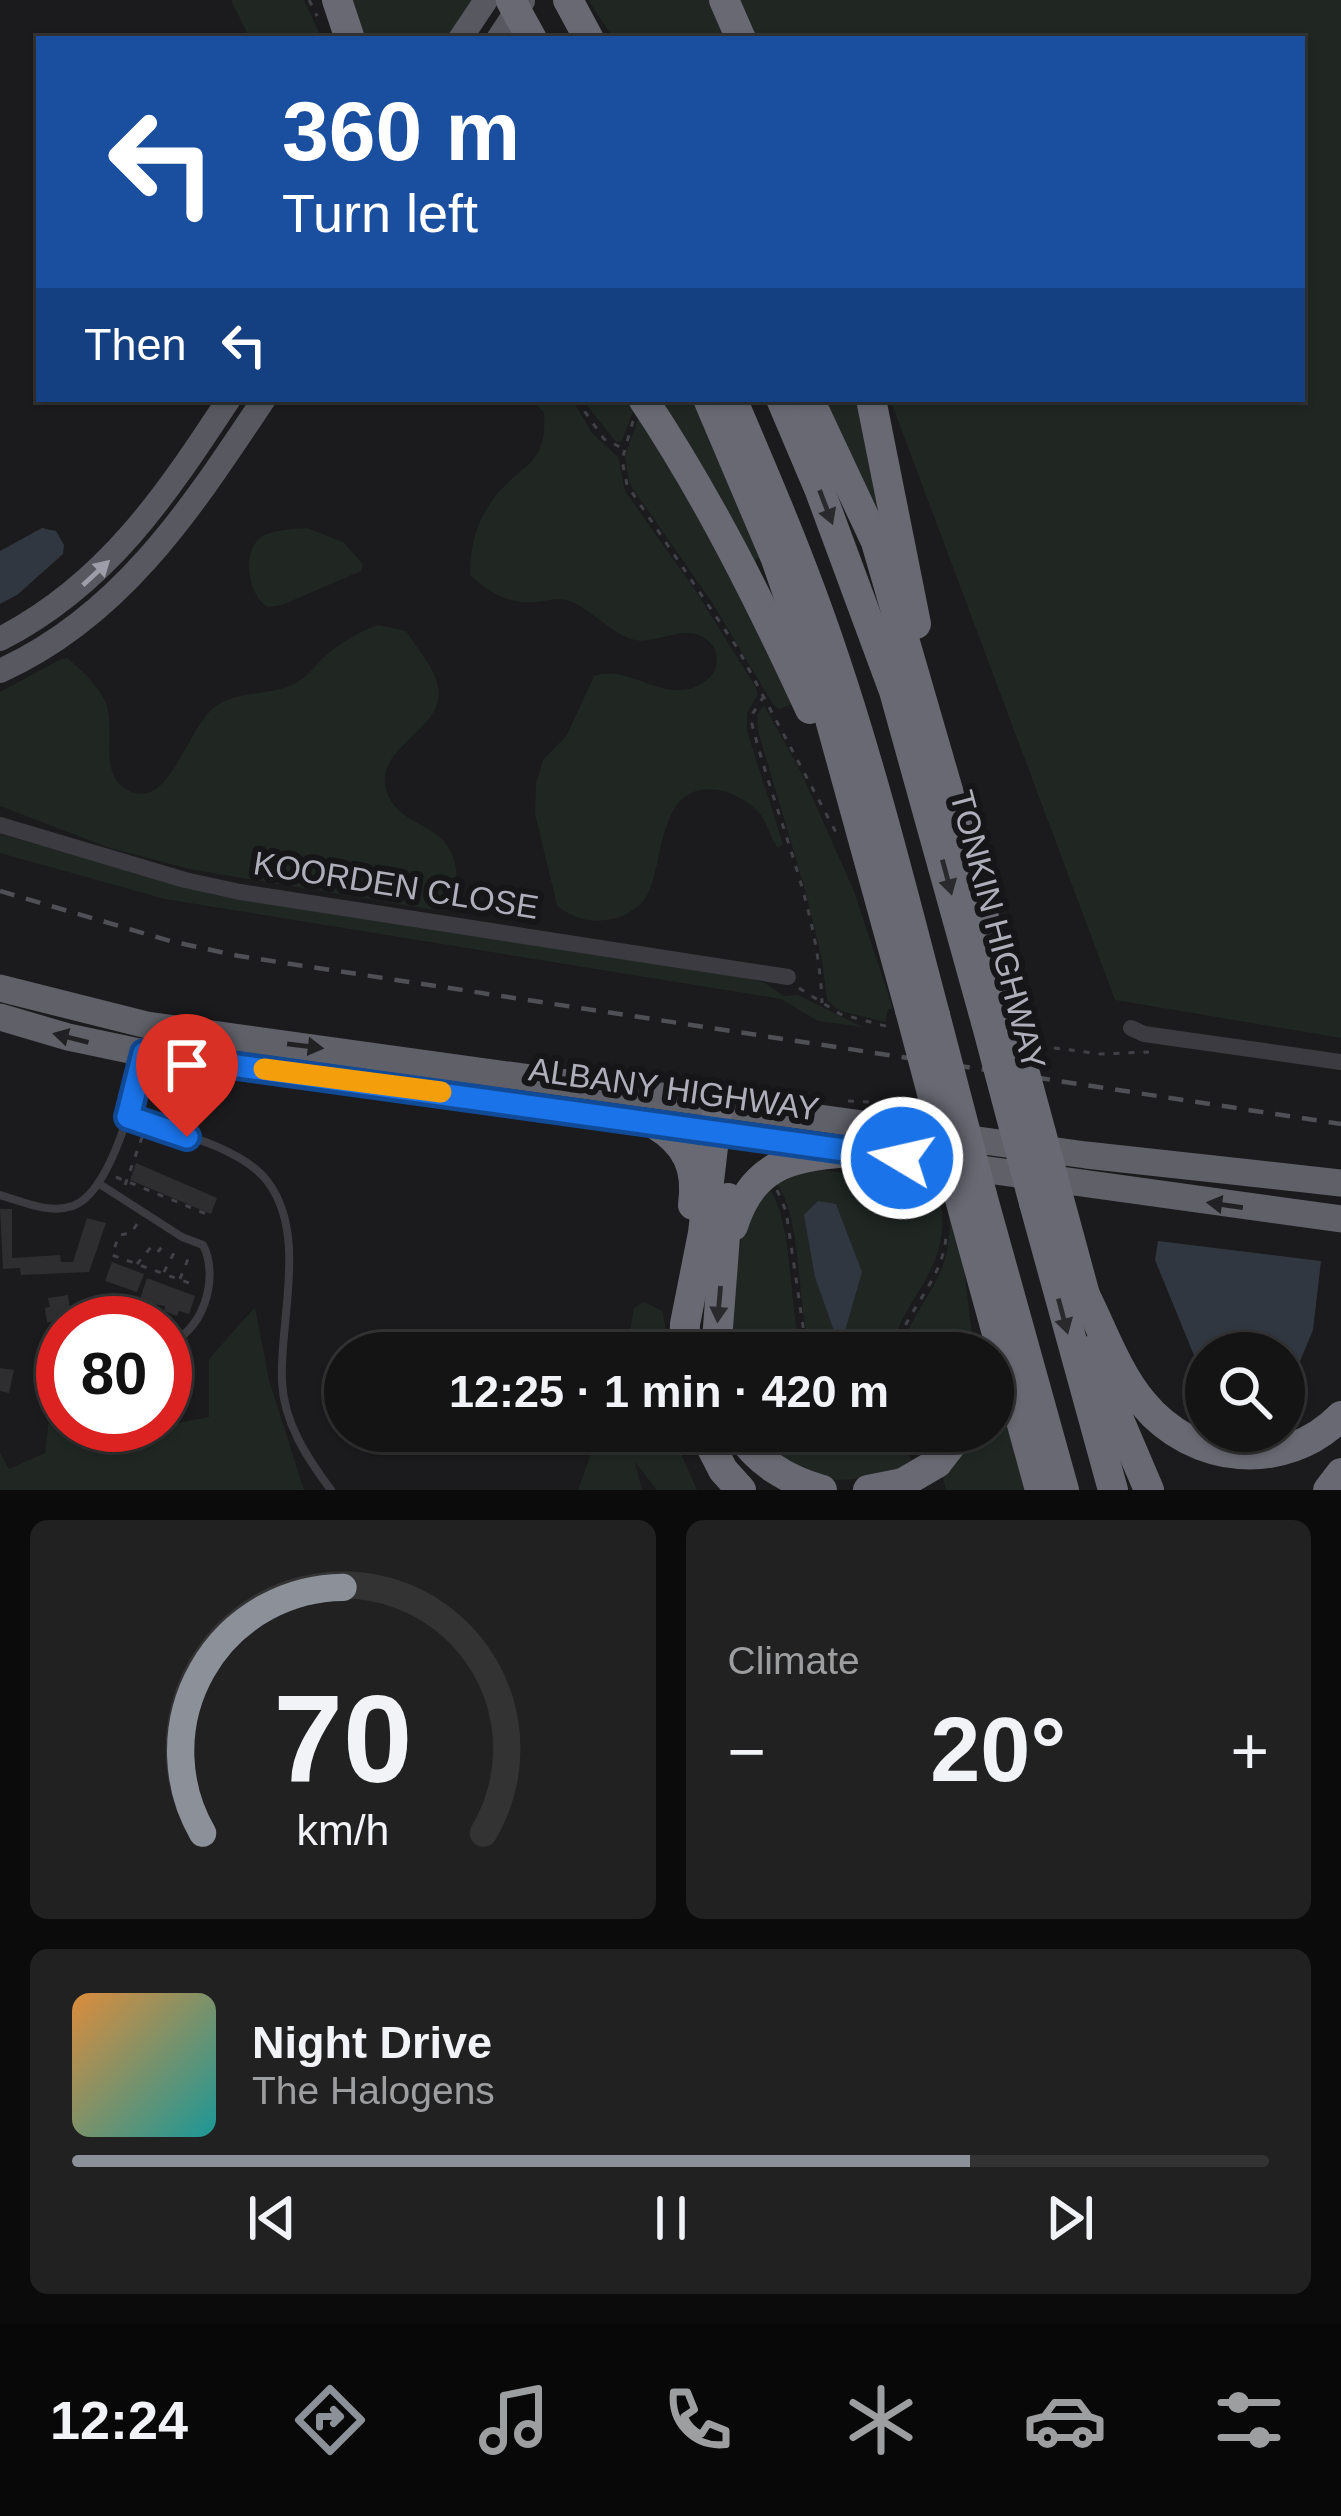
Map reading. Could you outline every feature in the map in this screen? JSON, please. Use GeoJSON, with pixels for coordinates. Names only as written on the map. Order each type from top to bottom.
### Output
{"type":"FeatureCollection","features":[{"type":"Feature","properties":{"kind":"highway"},"geometry":{"type":"LineString","coordinates":[[338,0],[349,36]]}},
{"type":"Feature","properties":{"kind":"highway"},"geometry":{"type":"LineString","coordinates":[[510,0],[530,36]]}},
{"type":"Feature","properties":{"kind":"highway"},"geometry":{"type":"LineString","coordinates":[[568,0],[587,36]]}},
{"type":"Feature","properties":{"kind":"highway"},"geometry":{"type":"LineString","coordinates":[[724,0],[740,36]]}},
{"type":"Feature","properties":{"kind":"highway"},"geometry":{"type":"LineString","coordinates":[[709,402],[783,580],[825,701],[912,1018],[1064,1490]]}},
{"type":"Feature","properties":{"kind":"highway"},"geometry":{"type":"LineString","coordinates":[[734,402],[786,525],[873,778],[912,1018]]}},
{"type":"Feature","properties":{"kind":"highway","name":"TONKIN HIGHWAY"},"geometry":{"type":"LineString","coordinates":[[782,402],[894,691],[1010,1030],[1034,1203],[1113,1490]]}},
{"type":"Feature","properties":{"kind":"highway"},"geometry":{"type":"LineString","coordinates":[[810,402],[876,542],[1085,1295],[1102,1379],[1149,1490]]}},
{"type":"Feature","properties":{"kind":"highway"},"geometry":{"type":"LineString","coordinates":[[872,402],[912,596],[931,731]]}},
{"type":"Feature","properties":{"kind":"highway"},"geometry":{"type":"LineString","coordinates":[[640,405],[686,463],[741,560],[812,712],[875,877]]}},
{"type":"Feature","properties":{"kind":"highway","name":"ALBANY HIGHWAY"},"geometry":{"type":"LineString","coordinates":[[0,988],[146,1039],[656,1125],[727,1120],[862,1151],[1341,1219]]}},
{"type":"Feature","properties":{"kind":"highway","name":"ALBANY HIGHWAY"},"geometry":{"type":"LineString","coordinates":[[0,1017],[85,1041],[146,1039],[727,1120],[1341,1183]]}},
{"type":"Feature","properties":{"kind":"highway"},"geometry":{"type":"LineString","coordinates":[[718,1332],[727,1120]]}},
{"type":"Feature","properties":{"kind":"highway"},"geometry":{"type":"LineString","coordinates":[[688,1300],[727,1120]]}},
{"type":"Feature","properties":{"kind":"highway"},"geometry":{"type":"LineString","coordinates":[[656,1125],[684,1146],[696,1185],[686,1332]]}},
{"type":"Feature","properties":{"kind":"highway"},"geometry":{"type":"LineString","coordinates":[[723,1255],[742,1198],[763,1174],[797,1159],[862,1151]]}},
{"type":"Feature","properties":{"kind":"highway"},"geometry":{"type":"LineString","coordinates":[[970,1193],[979,1332]]}},
{"type":"Feature","properties":{"kind":"highway"},"geometry":{"type":"LineString","coordinates":[[974,1255],[1040,1490]]}},
{"type":"Feature","properties":{"kind":"highway"},"geometry":{"type":"LineString","coordinates":[[1085,1295],[1124,1377],[1162,1424],[1188,1441],[1233,1454],[1267,1455],[1308,1442],[1341,1416]]}},
{"type":"Feature","properties":{"kind":"highway"},"geometry":{"type":"LineString","coordinates":[[714,1452],[741,1490]]}},
{"type":"Feature","properties":{"kind":"highway"},"geometry":{"type":"LineString","coordinates":[[752,1452],[794,1482],[822,1490]]}},
{"type":"Feature","properties":{"kind":"highway"},"geometry":{"type":"LineString","coordinates":[[868,1490],[903,1483],[946,1452]]}},
{"type":"Feature","properties":{"kind":"highway"},"geometry":{"type":"LineString","coordinates":[[1328,1490],[1341,1473]]}},
{"type":"Feature","properties":{"kind":"main road"},"geometry":{"type":"LineString","coordinates":[[462,36],[486,0]]}},
{"type":"Feature","properties":{"kind":"main road"},"geometry":{"type":"LineString","coordinates":[[500,36],[523,0]]}},
{"type":"Feature","properties":{"kind":"main road"},"geometry":{"type":"LineString","coordinates":[[0,639],[67,598],[112,558],[165,496],[228,402]]}},
{"type":"Feature","properties":{"kind":"main road"},"geometry":{"type":"LineString","coordinates":[[0,671],[76,627],[130,579],[185,517],[262,402]]}},
{"type":"Feature","properties":{"kind":"street","name":"KOORDEN CLOSE"},"geometry":{"type":"LineString","coordinates":[[1,825],[239,892],[795,984]]}},
{"type":"Feature","properties":{"kind":"street"},"geometry":{"type":"LineString","coordinates":[[1131,1028],[1341,1062]]}},
{"type":"Feature","properties":{"kind":"lane"},"geometry":{"type":"LineString","coordinates":[[0,1195],[47,1210],[77,1205],[98,1184],[128,1117],[146,1039]]}},
{"type":"Feature","properties":{"kind":"lane"},"geometry":{"type":"LineString","coordinates":[[128,1117],[235,1155],[268,1181],[282,1213],[288,1246],[285,1402],[310,1462],[331,1490]]}},
{"type":"Feature","properties":{"kind":"lane"},"geometry":{"type":"LineString","coordinates":[[98,1184],[182,1237],[203,1245],[212,1261],[211,1278],[192,1326]]}},
{"type":"Feature","properties":{"kind":"path"},"geometry":{"type":"LineString","coordinates":[[578,402],[604,439],[623,449]]}},
{"type":"Feature","properties":{"kind":"path"},"geometry":{"type":"LineString","coordinates":[[640,405],[623,449],[623,472],[630,491],[715,612],[765,696],[839,839]]}},
{"type":"Feature","properties":{"kind":"path"},"geometry":{"type":"LineString","coordinates":[[765,696],[753,713],[752,724],[802,893],[822,1005]]}},
{"type":"Feature","properties":{"kind":"path"},"geometry":{"type":"LineString","coordinates":[[795,984],[822,1005],[859,1022],[912,1018]]}},
{"type":"Feature","properties":{"kind":"path"},"geometry":{"type":"LineString","coordinates":[[1010,1030],[1101,1054],[1166,1050]]}},
{"type":"Feature","properties":{"kind":"path"},"geometry":{"type":"LineString","coordinates":[[144,1134],[115,1203],[140,1220],[131,1233],[118,1235],[112,1255],[190,1283],[187,1291]]}},
{"type":"Feature","properties":{"kind":"path"},"geometry":{"type":"LineString","coordinates":[[103,1172],[209,1215]]}},
{"type":"Feature","properties":{"kind":"path"},"geometry":{"type":"LineString","coordinates":[[771,1183],[786,1211],[804,1332]]}},
{"type":"Feature","properties":{"kind":"path"},"geometry":{"type":"LineString","coordinates":[[901,1332],[937,1275],[947,1227]]}},
{"type":"Feature","properties":{"kind":"path"},"geometry":{"type":"LineString","coordinates":[[137,1264],[152,1246],[158,1251],[172,1230]]}},
{"type":"Feature","properties":{"kind":"path"},"geometry":{"type":"LineString","coordinates":[[163,1274],[182,1237]]}},
{"type":"Feature","properties":{"kind":"path"},"geometry":{"type":"LineString","coordinates":[[179,1280],[196,1242]]}},
{"type":"Feature","properties":{"kind":"shaded area"},"geometry":{"type":"Polygon","coordinates":[[[231,0],[304,0],[321,36],[249,36],[231,0]]]}},
{"type":"Feature","properties":{"kind":"shaded area"},"geometry":{"type":"Polygon","coordinates":[[[349,0],[477,0],[451,36],[361,36],[349,0]]]}},
{"type":"Feature","properties":{"kind":"shaded area"},"geometry":{"type":"Polygon","coordinates":[[[588,0],[716,0],[732,36],[612,36],[588,0]]]}},
{"type":"Feature","properties":{"kind":"shaded area"},"geometry":{"type":"Polygon","coordinates":[[[740,0],[1341,0],[1341,1038],[1115,1000],[891,402],[1305,402],[1305,36],[754,36],[740,0]]]}},
{"type":"Feature","properties":{"kind":"shaded area"},"geometry":{"type":"Polygon","coordinates":[[[535,402],[574,402],[592,433],[618,457],[625,491],[755,686],[758,694],[747,713],[747,731],[783,844],[778,848],[760,814],[742,799],[719,790],[699,790],[684,798],[666,826],[647,896],[628,913],[604,920],[579,918],[557,905],[535,814],[543,760],[567,735],[594,676],[618,674],[679,690],[710,677],[717,655],[713,646],[695,634],[635,640],[572,602],[508,599],[470,575],[480,522],[498,493],[538,452],[544,413],[535,402]]]}},
{"type":"Feature","properties":{"kind":"shaded area"},"geometry":{"type":"Polygon","coordinates":[[[584,402],[632,402],[635,406],[622,441],[616,442],[584,402]]]}},
{"type":"Feature","properties":{"kind":"shaded area"},"geometry":{"type":"Polygon","coordinates":[[[660,402],[701,402],[759,558],[753,561],[660,402]]]}},
{"type":"Feature","properties":{"kind":"shaded area"},"geometry":{"type":"Polygon","coordinates":[[[826,402],[864,402],[908,617],[826,402]]]}},
{"type":"Feature","properties":{"kind":"shaded area"},"geometry":{"type":"Polygon","coordinates":[[[640,413],[697,495],[795,703],[780,709],[774,706],[713,604],[629,483],[625,456],[640,413]]]}},
{"type":"Feature","properties":{"kind":"shaded area"},"geometry":{"type":"Polygon","coordinates":[[[42,528],[56,531],[63,554],[0,604],[0,551],[42,528]]]}},
{"type":"Feature","properties":{"kind":"shaded area"},"geometry":{"type":"Polygon","coordinates":[[[307,528],[343,542],[363,564],[361,571],[267,607],[250,574],[254,545],[269,533],[307,528]]]}},
{"type":"Feature","properties":{"kind":"shaded area"},"geometry":{"type":"Polygon","coordinates":[[[378,625],[406,631],[438,687],[431,716],[396,753],[385,780],[396,808],[436,834],[452,854],[455,886],[441,911],[189,869],[107,847],[0,806],[0,692],[61,659],[72,662],[101,693],[108,709],[111,769],[123,787],[139,794],[165,781],[216,706],[296,683],[341,644],[378,625]]]}},
{"type":"Feature","properties":{"kind":"shaded area"},"geometry":{"type":"Polygon","coordinates":[[[764,705],[801,772],[854,891],[893,1009],[888,1009],[885,1022],[840,1011],[827,1000],[806,893],[758,731],[757,715],[764,705]]]}},
{"type":"Feature","properties":{"kind":"shaded area"},"geometry":{"type":"Polygon","coordinates":[[[0,834],[215,895],[739,976],[765,983],[784,996],[798,995],[862,1027],[818,1021],[781,999],[165,899],[0,853],[0,834]]]}},
{"type":"Feature","properties":{"kind":"shaded area"},"geometry":{"type":"Polygon","coordinates":[[[814,1169],[914,1177],[919,1188],[938,1186],[942,1214],[936,1257],[897,1332],[807,1332],[791,1218],[776,1183],[814,1169]]]}},
{"type":"Feature","properties":{"kind":"shaded area"},"geometry":{"type":"Polygon","coordinates":[[[765,1183],[775,1198],[786,1238],[797,1332],[729,1332],[744,1218],[765,1183]]]}},
{"type":"Feature","properties":{"kind":"shaded area"},"geometry":{"type":"Polygon","coordinates":[[[818,1201],[836,1204],[862,1272],[845,1332],[834,1332],[815,1277],[804,1215],[818,1201]]]}},
{"type":"Feature","properties":{"kind":"shaded area"},"geometry":{"type":"Polygon","coordinates":[[[949,1202],[972,1332],[908,1332],[942,1268],[950,1229],[949,1202]]]}},
{"type":"Feature","properties":{"kind":"shaded area"},"geometry":{"type":"Polygon","coordinates":[[[1158,1241],[1321,1261],[1313,1330],[1305,1349],[1305,1332],[1185,1333],[1155,1260],[1158,1241]]]}},
{"type":"Feature","properties":{"kind":"shaded area"},"geometry":{"type":"Polygon","coordinates":[[[644,1302],[662,1311],[666,1332],[630,1332],[634,1308],[644,1302]]]}},
{"type":"Feature","properties":{"kind":"shaded area"},"geometry":{"type":"Polygon","coordinates":[[[255,1307],[269,1380],[304,1490],[0,1490],[0,1453],[9,1469],[45,1452],[192,1452],[192,1420],[209,1417],[209,1359],[255,1307]]]}},
{"type":"Feature","properties":{"kind":"shaded area"},"geometry":{"type":"Polygon","coordinates":[[[1014,1433],[1029,1490],[946,1490],[942,1474],[959,1452],[1014,1452],[1014,1433]]]}},
{"type":"Feature","properties":{"kind":"shaded area"},"geometry":{"type":"Polygon","coordinates":[[[592,1452],[680,1452],[697,1490],[657,1490],[635,1462],[642,1490],[578,1490],[592,1452]]]}},
{"type":"Feature","properties":{"kind":"shaded area"},"geometry":{"type":"Polygon","coordinates":[[[776,1452],[908,1452],[914,1465],[842,1480],[808,1473],[776,1452]]]}},
{"type":"Feature","properties":{"kind":"building"},"geometry":{"type":"Polygon","coordinates":[[[136,1163],[217,1198],[211,1214],[130,1180],[136,1163]]]}},
{"type":"Feature","properties":{"kind":"building"},"geometry":{"type":"Polygon","coordinates":[[[0,1209],[12,1209],[12,1258],[60,1255],[61,1262],[73,1262],[87,1218],[106,1223],[89,1272],[21,1275],[20,1268],[3,1269],[0,1209]]]}},
{"type":"Feature","properties":{"kind":"building"},"geometry":{"type":"Polygon","coordinates":[[[112,1262],[144,1274],[137,1292],[105,1281],[112,1262]]]}},
{"type":"Feature","properties":{"kind":"building"},"geometry":{"type":"Polygon","coordinates":[[[147,1278],[195,1296],[192,1305],[192,1296],[141,1296],[147,1278]]]}},
{"type":"Feature","properties":{"kind":"building"},"geometry":{"type":"Polygon","coordinates":[[[0,1368],[14,1370],[9,1393],[0,1391],[0,1368]]]}},
{"type":"Feature","properties":{"kind":"railway"},"geometry":{"type":"LineString","coordinates":[[0,891],[170,941],[239,956],[1341,1124]]}},
{"type":"Feature","properties":{"kind":"slow traffic"},"geometry":{"type":"LineString","coordinates":[[264,1069],[441,1092]]}},
{"type":"Feature","properties":{"kind":"route"},"geometry":{"type":"LineString","coordinates":[[187,1137],[128,1117],[144,1053],[902,1158]]}}]}
